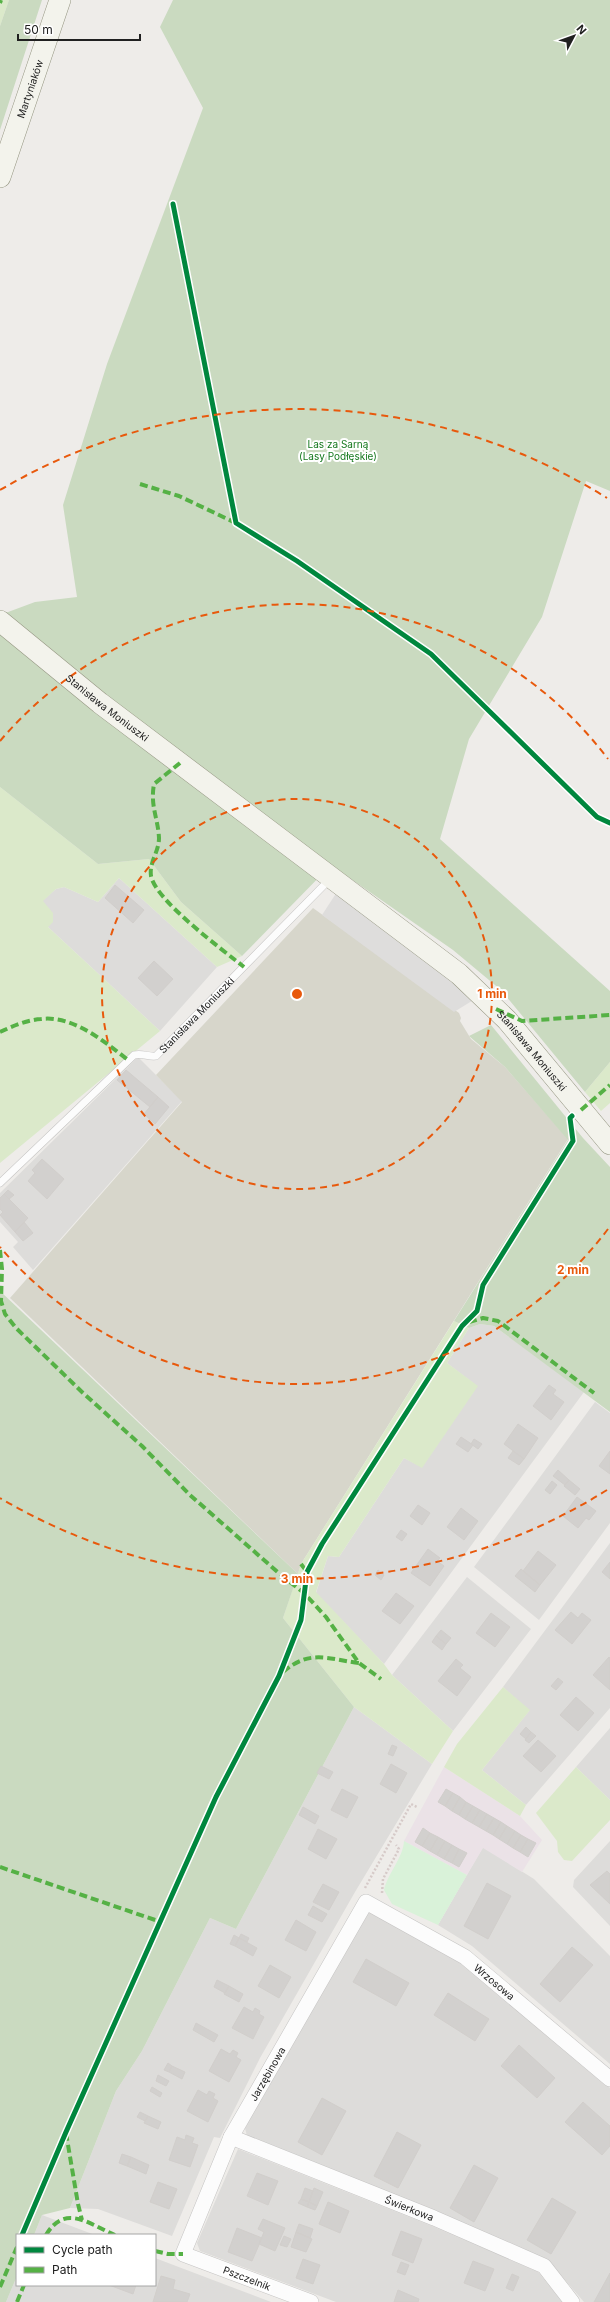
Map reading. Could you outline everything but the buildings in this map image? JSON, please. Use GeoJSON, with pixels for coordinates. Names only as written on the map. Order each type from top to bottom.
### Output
{"type":"FeatureCollection","features":[{"type":"Feature","properties":{"kind":"street","name":"Martyniaków"},"geometry":{"type":"LineString","coordinates":[[0,177],[60,0]]}},
{"type":"Feature","properties":{"kind":"street","name":"Stanisława Moniuszki"},"geometry":{"type":"LineString","coordinates":[[0,621],[100,703],[438,957],[476,989],[526,1042],[610,1144]]}},
{"type":"Feature","properties":{"kind":"street","name":"Wrzosowa"},"geometry":{"type":"LineString","coordinates":[[371,1905],[465,1957],[610,2079]]}},
{"type":"Feature","properties":{"kind":"street","name":"Jarzębinowa"},"geometry":{"type":"LineString","coordinates":[[183,2254],[231,2137],[371,1905]]}},
{"type":"Feature","properties":{"kind":"street","name":"Świerkowa"},"geometry":{"type":"LineString","coordinates":[[231,2137],[434,2218],[544,2266],[572,2302]]}},
{"type":"Feature","properties":{"kind":"street","name":"Pszczelnik"},"geometry":{"type":"LineString","coordinates":[[183,2254],[311,2302]]}},
{"type":"Feature","properties":{"kind":"lane","name":"Stanisława Moniuszki"},"geometry":{"type":"LineString","coordinates":[[0,1183],[134,1055],[141,1053],[150,1057],[156,1056],[332,877]]}},
{"type":"Feature","properties":{"kind":"path"},"geometry":{"type":"LineString","coordinates":[[371,1905],[383,1896],[381,1889],[383,1879],[399,1849],[396,1845]]}},
{"type":"Feature","properties":{"kind":"shaded area"},"geometry":{"type":"Polygon","coordinates":[[[119,878],[217,967],[160,1031],[48,927],[42,901],[56,889],[64,887],[98,902],[119,878]]]}},
{"type":"Feature","properties":{"kind":"shaded area"},"geometry":{"type":"Polygon","coordinates":[[[337,892],[475,999],[454,1012],[322,915],[337,892]]]}},
{"type":"Feature","properties":{"kind":"shaded area"},"geometry":{"type":"Polygon","coordinates":[[[313,908],[459,1013],[461,1018],[460,1021],[471,1039],[505,1067],[568,1139],[301,1564],[298,1574],[10,1298],[182,1102],[156,1075],[313,908]]]}},
{"type":"Feature","properties":{"kind":"shaded area"},"geometry":{"type":"Polygon","coordinates":[[[138,1057],[182,1101],[33,1270],[13,1247],[18,1242],[0,1222],[0,1193],[138,1057]]]}},
{"type":"Feature","properties":{"kind":"shaded area"},"geometry":{"type":"Polygon","coordinates":[[[480,1324],[494,1326],[584,1392],[384,1664],[316,1593],[328,1556],[339,1557],[404,1458],[422,1467],[477,1386],[447,1363],[469,1328],[480,1324]]]}},
{"type":"Feature","properties":{"kind":"shaded area"},"geometry":{"type":"Polygon","coordinates":[[[595,1402],[610,1413],[610,1523],[539,1620],[474,1567],[595,1402]]]}},
{"type":"Feature","properties":{"kind":"shaded area"},"geometry":{"type":"Polygon","coordinates":[[[610,1543],[610,1708],[526,1805],[482,1770],[529,1711],[503,1687],[610,1543]]]}},
{"type":"Feature","properties":{"kind":"shaded area"},"geometry":{"type":"Polygon","coordinates":[[[467,1577],[531,1629],[453,1731],[392,1675],[467,1577]]]}},
{"type":"Feature","properties":{"kind":"shaded area"},"geometry":{"type":"Polygon","coordinates":[[[354,1707],[432,1764],[355,1892],[260,2058],[220,2138],[214,2137],[172,2236],[98,2209],[70,2208],[116,2091],[142,2051],[210,1918],[236,1929],[354,1707]]]}},
{"type":"Feature","properties":{"kind":"shaded area"},"geometry":{"type":"Polygon","coordinates":[[[610,1728],[610,1800],[576,1767],[610,1728]]]}},
{"type":"Feature","properties":{"kind":"shaded area"},"geometry":{"type":"Polygon","coordinates":[[[444,1767],[520,1816],[542,1840],[522,1872],[483,1848],[467,1875],[404,1841],[444,1767]]]}},
{"type":"Feature","properties":{"kind":"shaded area"},"geometry":{"type":"Polygon","coordinates":[[[610,1841],[610,1926],[573,1887],[574,1880],[610,1841]]]}},
{"type":"Feature","properties":{"kind":"shaded area"},"geometry":{"type":"Polygon","coordinates":[[[483,1847],[534,1879],[610,1956],[610,2064],[472,1946],[438,1925],[483,1847]]]}},
{"type":"Feature","properties":{"kind":"shaded area"},"geometry":{"type":"Polygon","coordinates":[[[369,1910],[462,1960],[610,2088],[610,2302],[584,2302],[551,2264],[247,2136],[245,2128],[277,2068],[369,1910]]]}},
{"type":"Feature","properties":{"kind":"shaded area"},"geometry":{"type":"Polygon","coordinates":[[[238,2149],[432,2226],[538,2272],[563,2302],[336,2302],[200,2251],[197,2243],[238,2149]]]}},
{"type":"Feature","properties":{"kind":"shaded area"},"geometry":{"type":"Polygon","coordinates":[[[42,2215],[92,2234],[34,2234],[42,2215]]]}},
{"type":"Feature","properties":{"kind":"shaded area"},"geometry":{"type":"Polygon","coordinates":[[[156,2258],[271,2302],[6,2302],[16,2278],[16,2286],[156,2286],[156,2258]]]}},
{"type":"Feature","properties":{"kind":"green space"},"geometry":{"type":"Polygon","coordinates":[[[0,0],[9,0],[0,26],[0,0]]]}},
{"type":"Feature","properties":{"kind":"green space"},"geometry":{"type":"Polygon","coordinates":[[[9,0],[42,0],[0,130],[0,26],[9,0]]]}},
{"type":"Feature","properties":{"kind":"green space","name":"Las za Sarną (Lasy Podłęskie)"},"geometry":{"type":"Polygon","coordinates":[[[173,0],[610,0],[610,491],[586,481],[542,617],[469,739],[440,839],[610,991],[610,1062],[585,1092],[501,990],[453,950],[331,865],[242,956],[181,902],[149,859],[98,864],[0,787],[0,615],[35,602],[77,597],[63,505],[107,364],[203,108],[160,27],[173,0]]]}},
{"type":"Feature","properties":{"kind":"green space"},"geometry":{"type":"Polygon","coordinates":[[[0,787],[98,864],[149,859],[181,902],[242,956],[217,967],[119,878],[98,902],[64,887],[56,889],[43,901],[53,913],[53,922],[48,927],[160,1031],[0,1163],[0,787]]]}},
{"type":"Feature","properties":{"kind":"green space"},"geometry":{"type":"Polygon","coordinates":[[[491,1025],[583,1138],[610,1167],[610,1412],[494,1326],[480,1324],[469,1328],[454,1321],[568,1140],[505,1067],[469,1036],[491,1025]]]}},
{"type":"Feature","properties":{"kind":"green space"},"geometry":{"type":"Polygon","coordinates":[[[610,1062],[610,1103],[601,1111],[585,1092],[610,1062]]]}},
{"type":"Feature","properties":{"kind":"green space"},"geometry":{"type":"Polygon","coordinates":[[[0,1291],[298,1574],[283,1618],[354,1707],[236,1929],[210,1918],[142,2051],[116,2091],[70,2208],[42,2215],[34,2234],[16,2234],[16,2278],[6,2302],[0,2302],[0,1291]]]}},
{"type":"Feature","properties":{"kind":"green space"},"geometry":{"type":"Polygon","coordinates":[[[454,1321],[469,1328],[447,1363],[478,1386],[422,1468],[404,1458],[339,1557],[328,1556],[316,1592],[384,1664],[392,1675],[453,1731],[432,1764],[354,1707],[283,1618],[301,1564],[454,1321]]]}},
{"type":"Feature","properties":{"kind":"green space"},"geometry":{"type":"Polygon","coordinates":[[[503,1687],[530,1710],[482,1770],[526,1805],[520,1816],[444,1767],[457,1744],[503,1687]]]}},
{"type":"Feature","properties":{"kind":"green space"},"geometry":{"type":"Polygon","coordinates":[[[576,1767],[610,1800],[610,1820],[572,1861],[564,1860],[558,1852],[557,1841],[536,1813],[576,1767]]]}},
{"type":"Feature","properties":{"kind":"green space"},"geometry":{"type":"Polygon","coordinates":[[[404,1841],[467,1875],[438,1925],[392,1904],[384,1890],[401,1853],[404,1841]]]}},
{"type":"Feature","properties":{"kind":"marked path"},"geometry":{"type":"LineString","coordinates":[[140,484],[179,496],[238,524]]}},
{"type":"Feature","properties":{"kind":"marked path"},"geometry":{"type":"LineString","coordinates":[[180,763],[154,784],[153,799],[159,843],[151,866],[151,876],[156,886],[177,911],[244,967]]}},
{"type":"Feature","properties":{"kind":"marked path"},"geometry":{"type":"LineString","coordinates":[[496,1009],[522,1021],[610,1015]]}},
{"type":"Feature","properties":{"kind":"marked path"},"geometry":{"type":"LineString","coordinates":[[0,1032],[20,1024],[41,1019],[65,1021],[88,1031],[128,1060]]}},
{"type":"Feature","properties":{"kind":"marked path"},"geometry":{"type":"LineString","coordinates":[[581,1110],[610,1085]]}},
{"type":"Feature","properties":{"kind":"marked path"},"geometry":{"type":"LineString","coordinates":[[0,1250],[2,1269],[1,1301],[5,1314],[16,1328],[83,1393],[142,1446],[190,1495],[281,1575],[304,1593],[326,1617],[359,1663],[381,1679]]}},
{"type":"Feature","properties":{"kind":"marked path"},"geometry":{"type":"LineString","coordinates":[[469,1322],[483,1318],[498,1321],[594,1393]]}},
{"type":"Feature","properties":{"kind":"marked path"},"geometry":{"type":"LineString","coordinates":[[301,1564],[307,1572]]}},
{"type":"Feature","properties":{"kind":"marked path"},"geometry":{"type":"LineString","coordinates":[[283,1672],[302,1660],[310,1658],[319,1657],[359,1663]]}},
{"type":"Feature","properties":{"kind":"marked path"},"geometry":{"type":"LineString","coordinates":[[0,1867],[161,1922]]}},
{"type":"Feature","properties":{"kind":"marked path"},"geometry":{"type":"LineString","coordinates":[[66,2133],[82,2220]]}},
{"type":"Feature","properties":{"kind":"marked path"},"geometry":{"type":"LineString","coordinates":[[47,2234],[53,2225],[61,2220],[69,2218],[87,2222],[113,2234]]}},
{"type":"Feature","properties":{"kind":"marked path"},"geometry":{"type":"LineString","coordinates":[[0,2287],[16,2249]]}},
{"type":"Feature","properties":{"kind":"marked path"},"geometry":{"type":"LineString","coordinates":[[156,2251],[168,2254],[183,2254]]}},
{"type":"Feature","properties":{"kind":"marked path"},"geometry":{"type":"LineString","coordinates":[[17,2302],[24,2286]]}},
{"type":"Feature","properties":{"kind":"cycle path"},"geometry":{"type":"LineString","coordinates":[[173,204],[236,523],[297,561],[431,654],[597,817],[610,823]]}},
{"type":"Feature","properties":{"kind":"cycle path"},"geometry":{"type":"LineString","coordinates":[[22,2234],[66,2132],[216,1797],[279,1676],[301,1620],[307,1572],[322,1544],[462,1326],[477,1311],[483,1285],[573,1141],[570,1118],[572,1116]]}}]}
